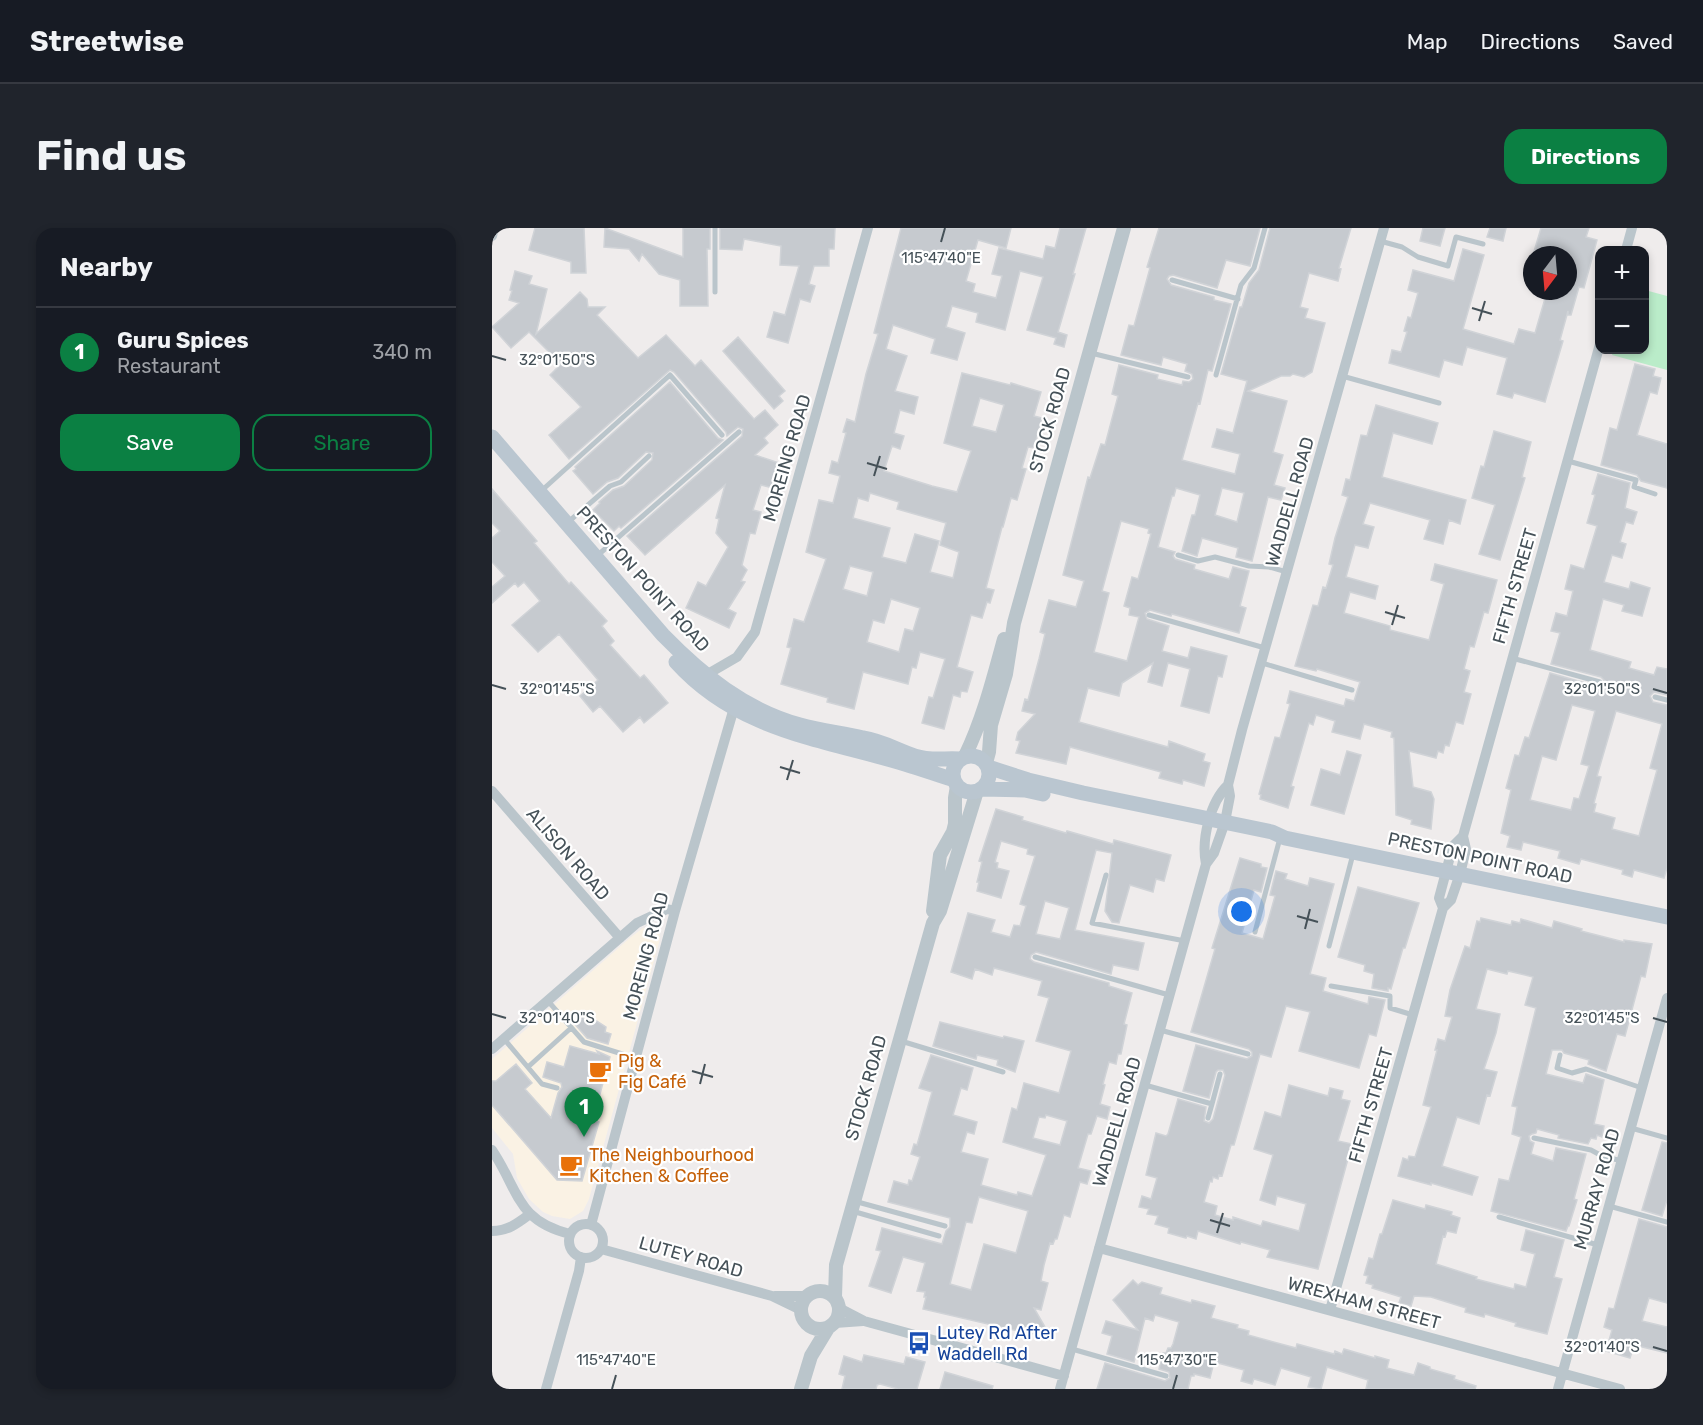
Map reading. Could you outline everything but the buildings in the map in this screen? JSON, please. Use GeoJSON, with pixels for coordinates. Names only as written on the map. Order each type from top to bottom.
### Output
{"type":"FeatureCollection","features":[{"type":"Feature","properties":{"kind":"main road","name":"PRESTON POINT ROAD"},"geometry":{"type":"LineString","coordinates":[[492,437],[663,635],[693,666],[706,675],[735,703],[799,725],[864,738],[900,749],[915,757],[931,760],[963,758]]}},
{"type":"Feature","properties":{"kind":"main road","name":"PRESTON POINT ROAD"},"geometry":{"type":"LineString","coordinates":[[492,452],[680,666],[701,686],[735,703],[774,728],[907,764],[955,783]]}},
{"type":"Feature","properties":{"kind":"main road"},"geometry":{"type":"LineString","coordinates":[[963,758],[975,756],[987,765]]}},
{"type":"Feature","properties":{"kind":"main road","name":"STOCK ROAD"},"geometry":{"type":"LineString","coordinates":[[955,783],[953,768],[963,758]]}},
{"type":"Feature","properties":{"kind":"main road","name":"PRESTON POINT ROAD"},"geometry":{"type":"LineString","coordinates":[[987,765],[1037,782],[1216,825]]}},
{"type":"Feature","properties":{"kind":"main road","name":"STOCK ROAD"},"geometry":{"type":"LineString","coordinates":[[980,790],[989,776],[987,765]]}},
{"type":"Feature","properties":{"kind":"main road"},"geometry":{"type":"LineString","coordinates":[[955,783],[967,792],[980,790]]}},
{"type":"Feature","properties":{"kind":"main road","name":"PRESTON POINT ROAD"},"geometry":{"type":"LineString","coordinates":[[980,790],[1025,790],[1216,825],[1272,832],[1283,838],[1667,917]]}},
{"type":"Feature","properties":{"kind":"street"},"geometry":{"type":"LineString","coordinates":[[492,236],[494,228]]}},
{"type":"Feature","properties":{"kind":"street","name":"MOREING ROAD"},"geometry":{"type":"LineString","coordinates":[[706,675],[737,657],[755,632],[868,228]]}},
{"type":"Feature","properties":{"kind":"street","name":"STOCK ROAD"},"geometry":{"type":"LineString","coordinates":[[987,765],[991,725],[1006,674],[1014,623],[1124,228]]}},
{"type":"Feature","properties":{"kind":"street","name":"WADDELL ROAD"},"geometry":{"type":"LineString","coordinates":[[1060,1389],[1206,864],[1214,853],[1221,792],[1228,785],[1384,228]]}},
{"type":"Feature","properties":{"kind":"street"},"geometry":{"type":"LineString","coordinates":[[1627,246],[1632,228]]}},
{"type":"Feature","properties":{"kind":"street","name":"FIFTH STREET"},"geometry":{"type":"LineString","coordinates":[[1330,1310],[1443,908],[1451,900],[1453,873],[1466,849],[1463,836],[1596,354]]}},
{"type":"Feature","properties":{"kind":"street","name":"STOCK ROAD"},"geometry":{"type":"LineString","coordinates":[[963,758],[974,738],[1006,632],[1014,623]]}},
{"type":"Feature","properties":{"kind":"street","name":"MOREING ROAD"},"geometry":{"type":"LineString","coordinates":[[591,1225],[675,910],[735,703]]}},
{"type":"Feature","properties":{"kind":"street","name":"STOCK ROAD"},"geometry":{"type":"LineString","coordinates":[[801,1389],[811,1356],[839,1313],[836,1265],[933,922],[940,855],[955,824],[955,783]]}},
{"type":"Feature","properties":{"kind":"street","name":"STOCK ROAD"},"geometry":{"type":"LineString","coordinates":[[933,922],[940,911],[980,790]]}},
{"type":"Feature","properties":{"kind":"street","name":"ALISON ROAD"},"geometry":{"type":"LineString","coordinates":[[492,791],[620,938]]}},
{"type":"Feature","properties":{"kind":"street"},"geometry":{"type":"LineString","coordinates":[[492,1049],[637,923],[668,909],[675,910]]}},
{"type":"Feature","properties":{"kind":"street","name":"MURRAY ROAD"},"geometry":{"type":"LineString","coordinates":[[1558,1389],[1667,998]]}},
{"type":"Feature","properties":{"kind":"street"},"geometry":{"type":"LineString","coordinates":[[492,1150],[519,1200],[530,1214],[542,1225],[552,1230],[570,1234]]}},
{"type":"Feature","properties":{"kind":"street"},"geometry":{"type":"LineString","coordinates":[[492,1231],[514,1226],[530,1214]]}},
{"type":"Feature","properties":{"kind":"street"},"geometry":{"type":"LineString","coordinates":[[591,1225],[602,1234],[601,1249],[590,1257],[581,1257],[572,1250],[570,1234],[577,1227],[591,1225]]}},
{"type":"Feature","properties":{"kind":"street","name":"WREXHAM STREET"},"geometry":{"type":"LineString","coordinates":[[1099,1248],[1620,1389]]}},
{"type":"Feature","properties":{"kind":"street","name":"LUTEY ROAD"},"geometry":{"type":"LineString","coordinates":[[601,1249],[772,1296],[804,1316]]}},
{"type":"Feature","properties":{"kind":"street"},"geometry":{"type":"LineString","coordinates":[[546,1389],[581,1257]]}},
{"type":"Feature","properties":{"kind":"street","name":"STOCK ROAD"},"geometry":{"type":"LineString","coordinates":[[811,1356],[804,1316],[812,1294],[836,1265]]}},
{"type":"Feature","properties":{"kind":"street"},"geometry":{"type":"LineString","coordinates":[[812,1294],[823,1291],[864,1321],[1064,1376]]}},
{"type":"Feature","properties":{"kind":"street","name":"LUTEY ROAD"},"geometry":{"type":"LineString","coordinates":[[772,1296],[812,1294]]}},
{"type":"Feature","properties":{"kind":"street"},"geometry":{"type":"LineString","coordinates":[[804,1316],[816,1329],[864,1321]]}},
{"type":"Feature","properties":{"kind":"lane"},"geometry":{"type":"LineString","coordinates":[[715,228],[715,292]]}},
{"type":"Feature","properties":{"kind":"lane"},"geometry":{"type":"LineString","coordinates":[[1216,375],[1242,285],[1254,268],[1265,228]]}},
{"type":"Feature","properties":{"kind":"lane"},"geometry":{"type":"LineString","coordinates":[[1380,241],[1402,247],[1418,257],[1448,266],[1456,237],[1483,244]]}},
{"type":"Feature","properties":{"kind":"lane"},"geometry":{"type":"LineString","coordinates":[[1172,280],[1238,299]]}},
{"type":"Feature","properties":{"kind":"lane"},"geometry":{"type":"LineString","coordinates":[[1089,352],[1188,377]]}},
{"type":"Feature","properties":{"kind":"lane"},"geometry":{"type":"LineString","coordinates":[[540,492],[670,375],[722,435]]}},
{"type":"Feature","properties":{"kind":"lane"},"geometry":{"type":"LineString","coordinates":[[1342,376],[1439,403]]}},
{"type":"Feature","properties":{"kind":"lane"},"geometry":{"type":"LineString","coordinates":[[596,557],[739,432]]}},
{"type":"Feature","properties":{"kind":"lane"},"geometry":{"type":"LineString","coordinates":[[567,523],[610,486],[621,482],[649,456]]}},
{"type":"Feature","properties":{"kind":"lane"},"geometry":{"type":"LineString","coordinates":[[1567,461],[1636,480],[1634,488],[1655,494]]}},
{"type":"Feature","properties":{"kind":"lane"},"geometry":{"type":"LineString","coordinates":[[1178,555],[1198,561],[1215,557],[1249,566],[1269,567],[1287,572]]}},
{"type":"Feature","properties":{"kind":"lane"},"geometry":{"type":"LineString","coordinates":[[1149,615],[1266,648]]}},
{"type":"Feature","properties":{"kind":"lane"},"geometry":{"type":"LineString","coordinates":[[1512,658],[1600,682]]}},
{"type":"Feature","properties":{"kind":"lane"},"geometry":{"type":"LineString","coordinates":[[1261,663],[1352,690]]}},
{"type":"Feature","properties":{"kind":"lane"},"geometry":{"type":"LineString","coordinates":[[1655,697],[1667,700]]}},
{"type":"Feature","properties":{"kind":"lane"},"geometry":{"type":"LineString","coordinates":[[1255,932],[1283,838]]}},
{"type":"Feature","properties":{"kind":"lane"},"geometry":{"type":"LineString","coordinates":[[1329,946],[1353,852]]}},
{"type":"Feature","properties":{"kind":"lane"},"geometry":{"type":"LineString","coordinates":[[1106,876],[1092,923],[1185,941]]}},
{"type":"Feature","properties":{"kind":"lane"},"geometry":{"type":"LineString","coordinates":[[1035,957],[1170,995]]}},
{"type":"Feature","properties":{"kind":"lane"},"geometry":{"type":"LineString","coordinates":[[1331,986],[1390,996],[1390,1008],[1413,1015]]}},
{"type":"Feature","properties":{"kind":"lane"},"geometry":{"type":"LineString","coordinates":[[548,1001],[584,1042],[635,1058]]}},
{"type":"Feature","properties":{"kind":"lane"},"geometry":{"type":"LineString","coordinates":[[528,1067],[571,1028]]}},
{"type":"Feature","properties":{"kind":"lane"},"geometry":{"type":"LineString","coordinates":[[1160,1030],[1248,1054]]}},
{"type":"Feature","properties":{"kind":"lane"},"geometry":{"type":"LineString","coordinates":[[504,1039],[542,1084],[557,1088]]}},
{"type":"Feature","properties":{"kind":"lane"},"geometry":{"type":"LineString","coordinates":[[900,1040],[1003,1072]]}},
{"type":"Feature","properties":{"kind":"lane"},"geometry":{"type":"LineString","coordinates":[[1560,1055],[1557,1068],[1572,1073],[1586,1069],[1642,1088]]}},
{"type":"Feature","properties":{"kind":"lane"},"geometry":{"type":"LineString","coordinates":[[1208,1118],[1220,1074]]}},
{"type":"Feature","properties":{"kind":"lane"},"geometry":{"type":"LineString","coordinates":[[1145,1085],[1212,1104]]}},
{"type":"Feature","properties":{"kind":"lane"},"geometry":{"type":"LineString","coordinates":[[1631,1128],[1667,1138]]}},
{"type":"Feature","properties":{"kind":"lane"},"geometry":{"type":"LineString","coordinates":[[1534,1138],[1591,1150],[1602,1156],[1622,1161]]}},
{"type":"Feature","properties":{"kind":"lane"},"geometry":{"type":"LineString","coordinates":[[852,1206],[945,1226]]}},
{"type":"Feature","properties":{"kind":"lane"},"geometry":{"type":"LineString","coordinates":[[852,1206],[939,1236]]}},
{"type":"Feature","properties":{"kind":"lane"},"geometry":{"type":"LineString","coordinates":[[1609,1206],[1667,1222]]}},
{"type":"Feature","properties":{"kind":"lane"},"geometry":{"type":"LineString","coordinates":[[1499,1217],[1598,1245]]}},
{"type":"Feature","properties":{"kind":"lane"},"geometry":{"type":"LineString","coordinates":[[1072,1349],[1166,1376]]}},
{"type":"Feature","properties":{"kind":"shaded area"},"geometry":{"type":"Polygon","coordinates":[[[648,927],[659,931],[660,939],[589,1199],[583,1211],[570,1219],[552,1216],[543,1212],[529,1199],[517,1178],[513,1154],[492,1128],[492,1059],[631,937],[648,927]]]}},
{"type":"Feature","properties":{"kind":"green space"},"geometry":{"type":"Polygon","coordinates":[[[1649,291],[1667,296],[1667,370],[1612,355],[1649,354],[1649,291]]]}},
{"type":"Feature","properties":{"kind":"place","name":"Pig & Fig Café"},"geometry":{"type":"Point","coordinates":[600,1071]}},
{"type":"Feature","properties":{"kind":"place","name":"Guru Spices"},"geometry":{"type":"Point","coordinates":[584,1137]}},
{"type":"Feature","properties":{"kind":"place","name":"The Neighbourhood Kitchen & Coffee"},"geometry":{"type":"Point","coordinates":[571,1165]}},
{"type":"Feature","properties":{"kind":"place","name":"Lutey Rd After Waddell Rd"},"geometry":{"type":"Point","coordinates":[919,1343]}}]}
